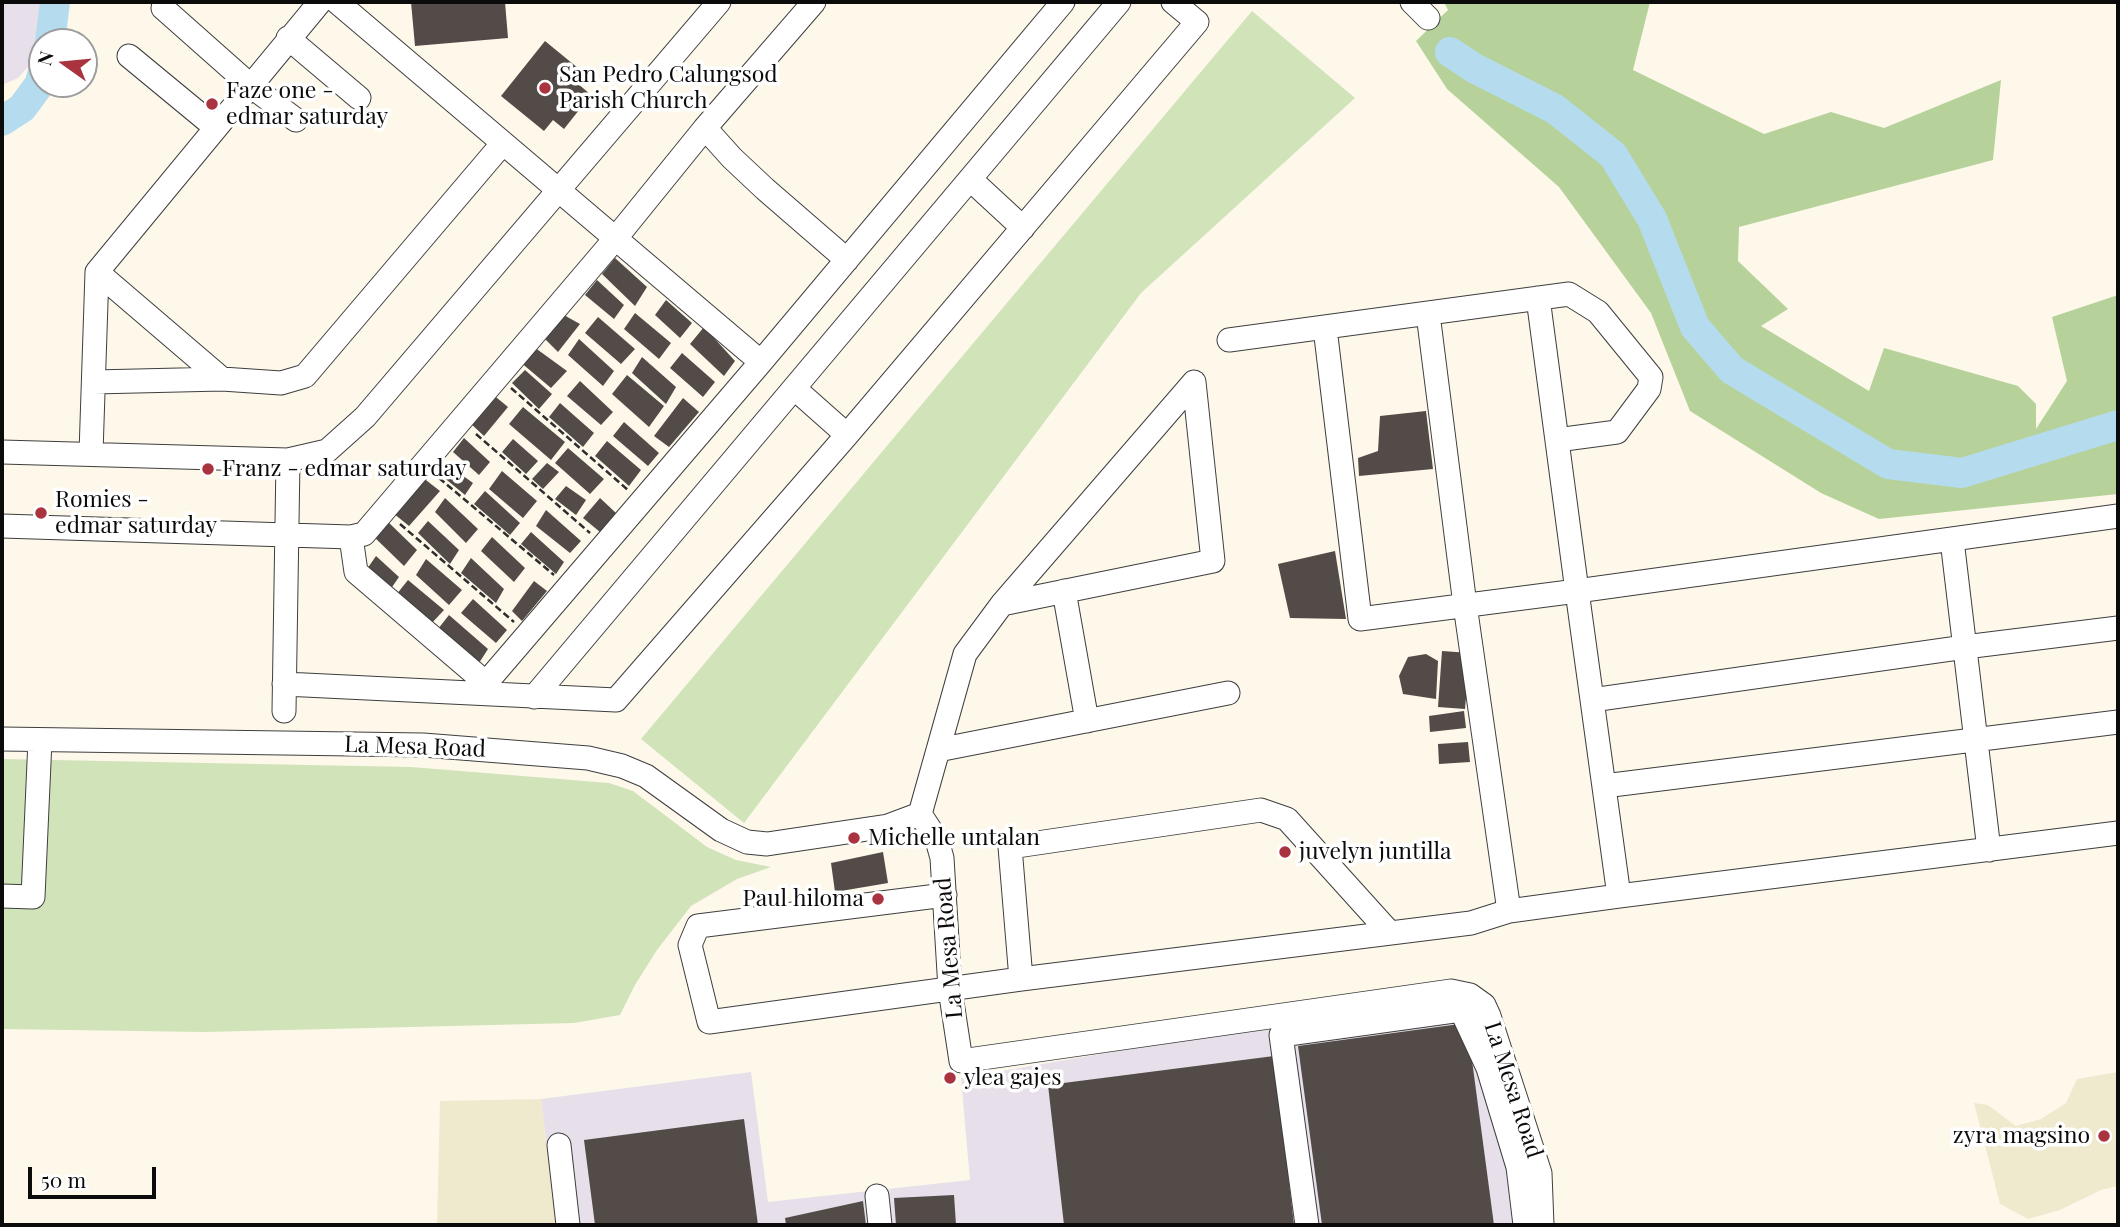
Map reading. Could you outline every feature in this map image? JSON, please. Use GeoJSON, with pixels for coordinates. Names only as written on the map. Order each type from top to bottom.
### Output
{"type":"FeatureCollection","features":[{"type":"Feature","properties":{"kind":"street"},"geometry":{"type":"LineString","coordinates":[[91,453],[97,272],[320,2]]}},
{"type":"Feature","properties":{"kind":"street"},"geometry":{"type":"LineString","coordinates":[[337,2],[761,362]]}},
{"type":"Feature","properties":{"kind":"street"},"geometry":{"type":"LineString","coordinates":[[2,526],[351,537],[364,534],[814,2]]}},
{"type":"Feature","properties":{"kind":"street"},"geometry":{"type":"LineString","coordinates":[[351,537],[356,572],[486,683],[761,362],[1063,2]]}},
{"type":"Feature","properties":{"kind":"street"},"geometry":{"type":"LineString","coordinates":[[534,697],[1119,2]]}},
{"type":"Feature","properties":{"kind":"street"},"geometry":{"type":"LineString","coordinates":[[284,684],[616,700],[847,435],[1197,22],[1173,2]]}},
{"type":"Feature","properties":{"kind":"street"},"geometry":{"type":"LineString","coordinates":[[2,452],[288,460],[327,451],[365,417],[713,4]]}},
{"type":"Feature","properties":{"kind":"street"},"geometry":{"type":"LineString","coordinates":[[163,8],[251,86],[296,120]]}},
{"type":"Feature","properties":{"kind":"street"},"geometry":{"type":"LineString","coordinates":[[288,38],[359,99]]}},
{"type":"Feature","properties":{"kind":"street"},"geometry":{"type":"LineString","coordinates":[[129,56],[215,127]]}},
{"type":"Feature","properties":{"kind":"street"},"geometry":{"type":"LineString","coordinates":[[705,128],[765,190],[847,260]]}},
{"type":"Feature","properties":{"kind":"street"},"geometry":{"type":"LineString","coordinates":[[94,382],[222,379],[281,383],[305,376],[503,143]]}},
{"type":"Feature","properties":{"kind":"street"},"geometry":{"type":"LineString","coordinates":[[970,179],[1023,228]]}},
{"type":"Feature","properties":{"kind":"street"},"geometry":{"type":"LineString","coordinates":[[97,272],[222,379]]}},
{"type":"Feature","properties":{"kind":"street"},"geometry":{"type":"LineString","coordinates":[[1229,341],[1569,294],[1598,312],[1651,377],[1649,389],[1617,432],[1557,440]]}},
{"type":"Feature","properties":{"kind":"street"},"geometry":{"type":"LineString","coordinates":[[1538,298],[1619,896]]}},
{"type":"Feature","properties":{"kind":"street"},"geometry":{"type":"LineString","coordinates":[[1428,314],[1465,605],[1509,911]]}},
{"type":"Feature","properties":{"kind":"street"},"geometry":{"type":"LineString","coordinates":[[1325,328],[1360,619],[2118,516]]}},
{"type":"Feature","properties":{"kind":"street"},"geometry":{"type":"LineString","coordinates":[[920,814],[965,654],[1002,604],[1194,382],[1213,561],[1002,604]]}},
{"type":"Feature","properties":{"kind":"street"},"geometry":{"type":"LineString","coordinates":[[794,388],[847,435]]}},
{"type":"Feature","properties":{"kind":"street"},"geometry":{"type":"LineString","coordinates":[[284,711],[288,460]]}},
{"type":"Feature","properties":{"kind":"street"},"geometry":{"type":"LineString","coordinates":[[1952,540],[1989,850]]}},
{"type":"Feature","properties":{"kind":"street"},"geometry":{"type":"LineString","coordinates":[[1064,591],[1087,721]]}},
{"type":"Feature","properties":{"kind":"street"},"geometry":{"type":"LineString","coordinates":[[1592,700],[2118,628]]}},
{"type":"Feature","properties":{"kind":"street"},"geometry":{"type":"LineString","coordinates":[[938,750],[1228,693]]}},
{"type":"Feature","properties":{"kind":"street"},"geometry":{"type":"LineString","coordinates":[[1604,786],[2118,722]]}},
{"type":"Feature","properties":{"kind":"street","name":"La Mesa Road"},"geometry":{"type":"LineString","coordinates":[[2,739],[423,745],[588,758],[622,766],[646,776],[721,830],[747,842],[766,844],[888,826],[920,814],[937,840],[943,858],[950,989],[961,1061],[1451,991],[1470,995],[1484,1005],[1489,1016],[1540,1173],[1542,1225]]}},
{"type":"Feature","properties":{"kind":"street"},"geometry":{"type":"LineString","coordinates":[[2,895],[33,897],[40,740]]}},
{"type":"Feature","properties":{"kind":"street"},"geometry":{"type":"LineString","coordinates":[[1021,979],[1010,847],[1261,810],[1287,819],[1389,932]]}},
{"type":"Feature","properties":{"kind":"street"},"geometry":{"type":"LineString","coordinates":[[944,895],[698,926],[690,945],[709,1022],[1021,979],[1471,923],[1509,911],[1619,896],[2118,833]]}},
{"type":"Feature","properties":{"kind":"street"},"geometry":{"type":"LineString","coordinates":[[1307,1225],[1281,1035],[1461,1010],[1488,1068],[1518,1167],[1525,1225]]}},
{"type":"Feature","properties":{"kind":"street"},"geometry":{"type":"LineString","coordinates":[[559,1144],[568,1225]]}},
{"type":"Feature","properties":{"kind":"street"},"geometry":{"type":"LineString","coordinates":[[877,1196],[880,1225]]}},
{"type":"Feature","properties":{"kind":"path"},"geometry":{"type":"LineString","coordinates":[[498,376],[641,501]]}},
{"type":"Feature","properties":{"kind":"path"},"geometry":{"type":"LineString","coordinates":[[460,421],[604,545]]}},
{"type":"Feature","properties":{"kind":"path"},"geometry":{"type":"LineString","coordinates":[[423,464],[568,587]]}},
{"type":"Feature","properties":{"kind":"path"},"geometry":{"type":"LineString","coordinates":[[384,510],[528,634]]}},
{"type":"Feature","properties":{"kind":"shaded area"},"geometry":{"type":"Polygon","coordinates":[[[2,2],[40,2],[39,28],[28,28],[28,67],[18,78],[2,85],[2,2]]]}},
{"type":"Feature","properties":{"kind":"shaded area"},"geometry":{"type":"Polygon","coordinates":[[[1465,1000],[1481,1019],[1533,1225],[556,1225],[541,1099],[751,1072],[768,1202],[970,1180],[961,1078],[1269,1025],[1465,1000]]]}},
{"type":"Feature","properties":{"kind":"shaded area"},"geometry":{"type":"Polygon","coordinates":[[[2118,1072],[2118,1186],[2101,1190],[2060,1210],[2028,1219],[2000,1204],[1974,1103],[1988,1105],[2016,1126],[2041,1119],[2066,1103],[2077,1079],[2118,1072]]]}},
{"type":"Feature","properties":{"kind":"shaded area"},"geometry":{"type":"Polygon","coordinates":[[[541,1099],[556,1225],[437,1225],[440,1101],[541,1099]]]}},
{"type":"Feature","properties":{"kind":"green space"},"geometry":{"type":"Polygon","coordinates":[[[1444,2],[1650,2],[1633,70],[1764,134],[1831,112],[1884,128],[2001,80],[1993,160],[1739,227],[1738,261],[1788,309],[1761,326],[1869,391],[1884,348],[2018,386],[2036,404],[2036,429],[2067,381],[2052,317],[2118,295],[2118,494],[1879,519],[1821,493],[1690,411],[1651,313],[1559,187],[1447,89],[1416,41],[1448,10],[1444,2]]]}},
{"type":"Feature","properties":{"kind":"green space"},"geometry":{"type":"Polygon","coordinates":[[[1252,11],[1355,98],[1141,293],[744,823],[641,739],[1252,11]]]}},
{"type":"Feature","properties":{"kind":"green space"},"geometry":{"type":"Polygon","coordinates":[[[2,759],[411,767],[609,783],[633,791],[707,847],[736,860],[771,867],[737,879],[691,906],[657,950],[620,1015],[574,1023],[204,1032],[2,1029],[2,759]]]}},
{"type":"Feature","properties":{"kind":"building"},"geometry":{"type":"Polygon","coordinates":[[[411,2],[505,2],[508,38],[415,46],[411,2]]]}},
{"type":"Feature","properties":{"kind":"building","name":"San Pedro Calungsod Parish Church"},"geometry":{"type":"Polygon","coordinates":[[[545,41],[584,73],[576,82],[591,95],[564,129],[553,120],[544,131],[501,96],[545,41]]]}},
{"type":"Feature","properties":{"kind":"building"},"geometry":{"type":"Polygon","coordinates":[[[615,258],[647,287],[635,306],[602,274],[615,258]]]}},
{"type":"Feature","properties":{"kind":"building"},"geometry":{"type":"Polygon","coordinates":[[[597,280],[624,305],[614,319],[585,295],[597,280]]]}},
{"type":"Feature","properties":{"kind":"building"},"geometry":{"type":"Polygon","coordinates":[[[666,300],[692,323],[680,338],[655,315],[666,300]]]}},
{"type":"Feature","properties":{"kind":"building"},"geometry":{"type":"Polygon","coordinates":[[[635,313],[671,343],[659,359],[624,329],[635,313]]]}},
{"type":"Feature","properties":{"kind":"building"},"geometry":{"type":"Polygon","coordinates":[[[562,314],[580,324],[558,352],[542,336],[562,314]]]}},
{"type":"Feature","properties":{"kind":"building"},"geometry":{"type":"Polygon","coordinates":[[[598,317],[635,349],[621,364],[585,333],[598,317]]]}},
{"type":"Feature","properties":{"kind":"building"},"geometry":{"type":"Polygon","coordinates":[[[704,327],[735,361],[724,376],[690,344],[704,327]]]}},
{"type":"Feature","properties":{"kind":"building"},"geometry":{"type":"Polygon","coordinates":[[[579,339],[614,371],[603,386],[568,355],[579,339]]]}},
{"type":"Feature","properties":{"kind":"building"},"geometry":{"type":"Polygon","coordinates":[[[534,347],[567,371],[551,388],[519,361],[534,347]]]}},
{"type":"Feature","properties":{"kind":"building"},"geometry":{"type":"Polygon","coordinates":[[[682,353],[715,382],[703,397],[670,368],[682,353]]]}},
{"type":"Feature","properties":{"kind":"building"},"geometry":{"type":"Polygon","coordinates":[[[642,357],[676,387],[666,404],[632,373],[642,357]]]}},
{"type":"Feature","properties":{"kind":"building"},"geometry":{"type":"Polygon","coordinates":[[[525,370],[552,394],[539,409],[512,383],[525,370]]]}},
{"type":"Feature","properties":{"kind":"building"},"geometry":{"type":"Polygon","coordinates":[[[627,375],[664,406],[649,427],[612,394],[627,375]]]}},
{"type":"Feature","properties":{"kind":"building"},"geometry":{"type":"Polygon","coordinates":[[[580,381],[613,412],[601,425],[567,396],[580,381]]]}},
{"type":"Feature","properties":{"kind":"building"},"geometry":{"type":"Polygon","coordinates":[[[491,393],[508,407],[484,436],[469,422],[491,393]]]}},
{"type":"Feature","properties":{"kind":"building"},"geometry":{"type":"Polygon","coordinates":[[[683,398],[699,412],[669,447],[654,436],[683,398]]]}},
{"type":"Feature","properties":{"kind":"building"},"geometry":{"type":"Polygon","coordinates":[[[560,403],[594,433],[583,447],[549,417],[560,403]]]}},
{"type":"Feature","properties":{"kind":"building"},"geometry":{"type":"Polygon","coordinates":[[[523,407],[565,442],[551,460],[509,424],[523,407]]]}},
{"type":"Feature","properties":{"kind":"building"},"geometry":{"type":"Polygon","coordinates":[[[1426,411],[1433,469],[1359,476],[1358,458],[1378,451],[1380,416],[1426,411]]]}},
{"type":"Feature","properties":{"kind":"building"},"geometry":{"type":"Polygon","coordinates":[[[624,422],[659,453],[648,466],[613,436],[624,422]]]}},
{"type":"Feature","properties":{"kind":"building"},"geometry":{"type":"Polygon","coordinates":[[[464,438],[490,462],[479,475],[453,452],[464,438]]]}},
{"type":"Feature","properties":{"kind":"building"},"geometry":{"type":"Polygon","coordinates":[[[513,439],[538,461],[526,474],[502,452],[513,439]]]}},
{"type":"Feature","properties":{"kind":"building"},"geometry":{"type":"Polygon","coordinates":[[[607,441],[641,470],[629,486],[595,456],[607,441]]]}},
{"type":"Feature","properties":{"kind":"building"},"geometry":{"type":"Polygon","coordinates":[[[568,448],[604,479],[590,494],[555,463],[568,448]]]}},
{"type":"Feature","properties":{"kind":"building"},"geometry":{"type":"Polygon","coordinates":[[[444,462],[473,483],[465,495],[436,471],[444,462]]]}},
{"type":"Feature","properties":{"kind":"building"},"geometry":{"type":"Polygon","coordinates":[[[547,463],[559,472],[543,489],[532,479],[547,463]]]}},
{"type":"Feature","properties":{"kind":"building"},"geometry":{"type":"Polygon","coordinates":[[[502,471],[537,501],[523,518],[489,489],[502,471]]]}},
{"type":"Feature","properties":{"kind":"building"},"geometry":{"type":"Polygon","coordinates":[[[422,477],[440,491],[409,526],[393,513],[422,477]]]}},
{"type":"Feature","properties":{"kind":"building"},"geometry":{"type":"Polygon","coordinates":[[[566,486],[586,500],[576,515],[555,499],[566,486]]]}},
{"type":"Feature","properties":{"kind":"building"},"geometry":{"type":"Polygon","coordinates":[[[485,491],[520,523],[510,535],[474,504],[485,491]]]}},
{"type":"Feature","properties":{"kind":"building"},"geometry":{"type":"Polygon","coordinates":[[[445,498],[478,529],[466,543],[435,512],[445,498]]]}},
{"type":"Feature","properties":{"kind":"building"},"geometry":{"type":"Polygon","coordinates":[[[600,498],[616,513],[600,532],[583,518],[600,498]]]}},
{"type":"Feature","properties":{"kind":"building"},"geometry":{"type":"Polygon","coordinates":[[[546,510],[581,541],[570,553],[536,526],[546,510]]]}},
{"type":"Feature","properties":{"kind":"building"},"geometry":{"type":"Polygon","coordinates":[[[384,518],[417,550],[404,566],[371,534],[384,518]]]}},
{"type":"Feature","properties":{"kind":"building"},"geometry":{"type":"Polygon","coordinates":[[[428,521],[459,550],[450,564],[418,533],[428,521]]]}},
{"type":"Feature","properties":{"kind":"building"},"geometry":{"type":"Polygon","coordinates":[[[531,532],[564,562],[556,574],[521,544],[531,532]]]}},
{"type":"Feature","properties":{"kind":"building"},"geometry":{"type":"Polygon","coordinates":[[[492,537],[525,568],[514,582],[481,551],[492,537]]]}},
{"type":"Feature","properties":{"kind":"building"},"geometry":{"type":"Polygon","coordinates":[[[1335,551],[1346,619],[1290,618],[1278,564],[1335,551]]]}},
{"type":"Feature","properties":{"kind":"building"},"geometry":{"type":"Polygon","coordinates":[[[376,556],[399,577],[390,590],[367,569],[376,556]]]}},
{"type":"Feature","properties":{"kind":"building"},"geometry":{"type":"Polygon","coordinates":[[[471,558],[504,589],[496,603],[461,573],[471,558]]]}},
{"type":"Feature","properties":{"kind":"building"},"geometry":{"type":"Polygon","coordinates":[[[426,559],[462,590],[449,605],[416,575],[426,559]]]}},
{"type":"Feature","properties":{"kind":"building"},"geometry":{"type":"Polygon","coordinates":[[[408,580],[444,610],[430,625],[396,595],[408,580]]]}},
{"type":"Feature","properties":{"kind":"building"},"geometry":{"type":"Polygon","coordinates":[[[534,581],[547,591],[522,621],[512,611],[534,581]]]}},
{"type":"Feature","properties":{"kind":"building"},"geometry":{"type":"Polygon","coordinates":[[[473,599],[507,630],[496,643],[461,613],[473,599]]]}},
{"type":"Feature","properties":{"kind":"building"},"geometry":{"type":"Polygon","coordinates":[[[449,615],[488,649],[479,663],[438,629],[449,615]]]}},
{"type":"Feature","properties":{"kind":"building"},"geometry":{"type":"Polygon","coordinates":[[[1442,651],[1470,653],[1465,709],[1438,707],[1442,651]]]}},
{"type":"Feature","properties":{"kind":"building"},"geometry":{"type":"Polygon","coordinates":[[[1426,654],[1438,661],[1436,699],[1403,694],[1399,676],[1408,657],[1426,654]]]}},
{"type":"Feature","properties":{"kind":"building"},"geometry":{"type":"Polygon","coordinates":[[[1464,711],[1466,728],[1430,732],[1429,716],[1464,711]]]}},
{"type":"Feature","properties":{"kind":"building"},"geometry":{"type":"Polygon","coordinates":[[[1468,742],[1470,762],[1439,764],[1438,744],[1468,742]]]}},
{"type":"Feature","properties":{"kind":"building"},"geometry":{"type":"Polygon","coordinates":[[[883,852],[888,883],[835,892],[831,863],[883,852]]]}},
{"type":"Feature","properties":{"kind":"building"},"geometry":{"type":"Polygon","coordinates":[[[1467,1023],[1494,1225],[1322,1225],[1298,1046],[1467,1023]]]}},
{"type":"Feature","properties":{"kind":"building"},"geometry":{"type":"Polygon","coordinates":[[[1274,1056],[1294,1225],[1064,1225],[1048,1085],[1274,1056]]]}},
{"type":"Feature","properties":{"kind":"building"},"geometry":{"type":"Polygon","coordinates":[[[744,1119],[758,1225],[595,1225],[584,1140],[744,1119]]]}},
{"type":"Feature","properties":{"kind":"building"},"geometry":{"type":"Polygon","coordinates":[[[954,1195],[956,1225],[896,1225],[894,1198],[954,1195]]]}},
{"type":"Feature","properties":{"kind":"building"},"geometry":{"type":"Polygon","coordinates":[[[863,1201],[866,1225],[786,1225],[785,1218],[863,1201]]]}},
{"type":"Feature","properties":{"kind":"waterway"},"geometry":{"type":"LineString","coordinates":[[52,28],[55,2]]}},
{"type":"Feature","properties":{"kind":"waterway"},"geometry":{"type":"LineString","coordinates":[[1450,52],[1474,68],[1555,109],[1613,155],[1652,219],[1695,327],[1732,370],[1888,464],[1962,473],[2118,425]]}},
{"type":"Feature","properties":{"kind":"waterway"},"geometry":{"type":"LineString","coordinates":[[2,121],[22,108],[29,98]]}},
{"type":"Feature","properties":{"kind":"place","name":"San Pedro Calungsod Parish Church"},"geometry":{"type":"Point","coordinates":[545,88]}},
{"type":"Feature","properties":{"kind":"place","name":"Faze one - edmar saturday"},"geometry":{"type":"Point","coordinates":[212,104]}},
{"type":"Feature","properties":{"kind":"place","name":"Franz - edmar saturday"},"geometry":{"type":"Point","coordinates":[208,469]}},
{"type":"Feature","properties":{"kind":"place","name":"Romies - edmar saturday"},"geometry":{"type":"Point","coordinates":[41,513]}},
{"type":"Feature","properties":{"kind":"place","name":"Michelle untalan"},"geometry":{"type":"Point","coordinates":[854,838]}},
{"type":"Feature","properties":{"kind":"place","name":"juvelyn juntilla"},"geometry":{"type":"Point","coordinates":[1285,852]}},
{"type":"Feature","properties":{"kind":"place","name":"Paul hiloma"},"geometry":{"type":"Point","coordinates":[878,899]}},
{"type":"Feature","properties":{"kind":"place","name":"ylea gajes"},"geometry":{"type":"Point","coordinates":[950,1078]}},
{"type":"Feature","properties":{"kind":"place","name":"zyra magsino"},"geometry":{"type":"Point","coordinates":[2104,1136]}}]}
